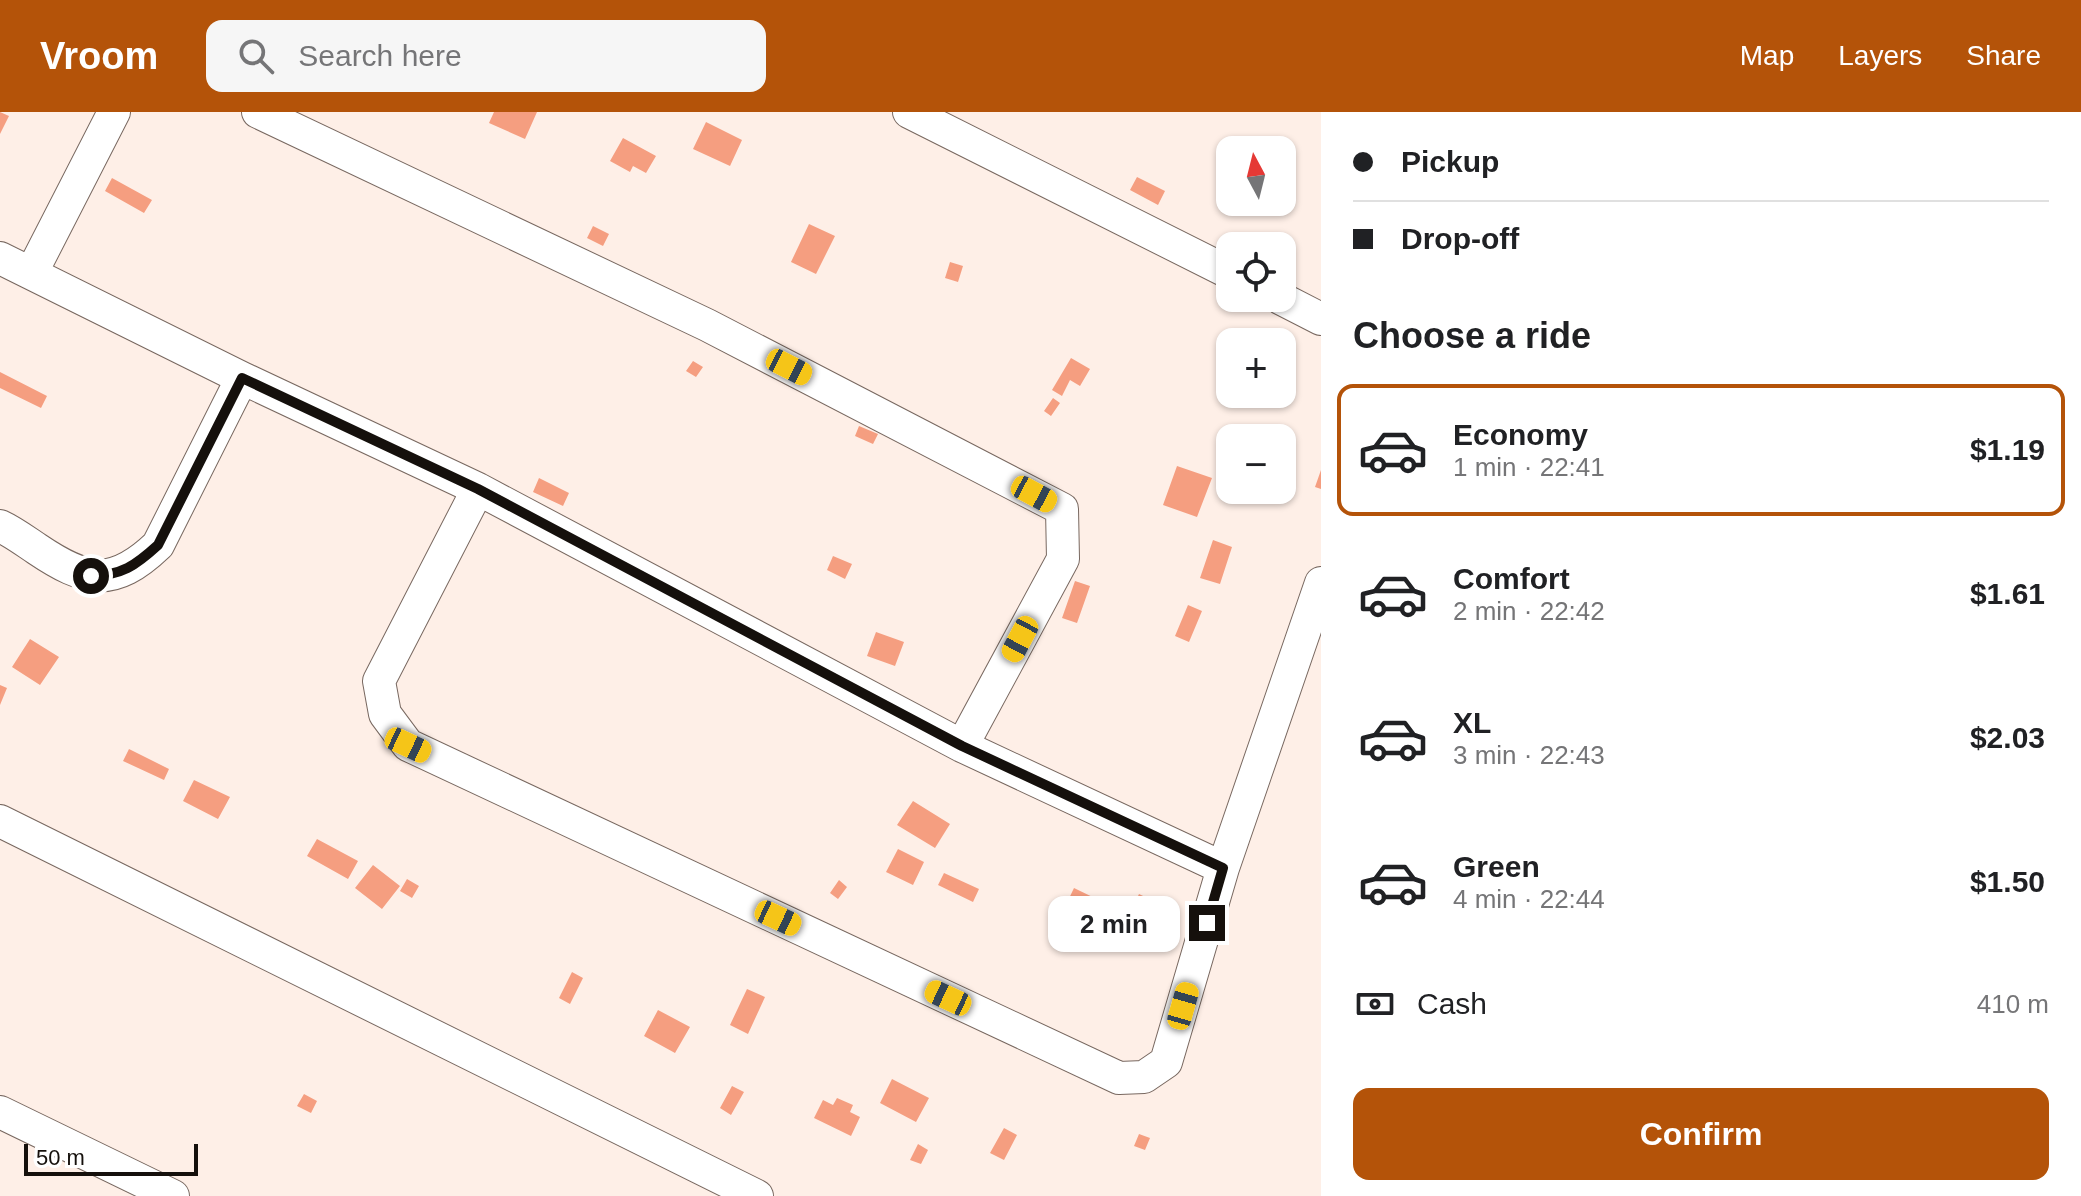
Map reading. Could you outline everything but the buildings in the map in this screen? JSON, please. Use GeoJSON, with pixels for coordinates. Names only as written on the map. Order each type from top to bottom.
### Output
{"type":"FeatureCollection","features":[{"type":"Feature","properties":{"kind":"street"},"geometry":{"type":"LineString","coordinates":[[32,272],[114,112]]}},
{"type":"Feature","properties":{"kind":"street"},"geometry":{"type":"LineString","coordinates":[[258,112],[707,325],[1062,509],[1063,559],[962,746]]}},
{"type":"Feature","properties":{"kind":"street"},"geometry":{"type":"LineString","coordinates":[[909,112],[1216,266]]}},
{"type":"Feature","properties":{"kind":"street"},"geometry":{"type":"LineString","coordinates":[[0,258],[242,378],[478,489],[962,746],[1223,868]]}},
{"type":"Feature","properties":{"kind":"street"},"geometry":{"type":"LineString","coordinates":[[1296,306],[1321,319]]}},
{"type":"Feature","properties":{"kind":"street"},"geometry":{"type":"LineString","coordinates":[[0,526],[69,569],[91,576],[113,575],[138,564],[158,545],[242,378]]}},
{"type":"Feature","properties":{"kind":"street"},"geometry":{"type":"LineString","coordinates":[[478,489],[379,681],[385,714],[408,745],[1119,1078],[1144,1077],[1166,1062],[1223,868],[1321,583]]}},
{"type":"Feature","properties":{"kind":"street"},"geometry":{"type":"LineString","coordinates":[[0,821],[757,1196]]}},
{"type":"Feature","properties":{"kind":"street"},"geometry":{"type":"LineString","coordinates":[[0,1112],[173,1196]]}},
{"type":"Feature","properties":{"kind":"route"},"geometry":{"type":"LineString","coordinates":[[91,576],[113,575],[138,564],[158,545],[242,378],[478,489],[962,746],[1223,868],[1207,923]]}}]}
